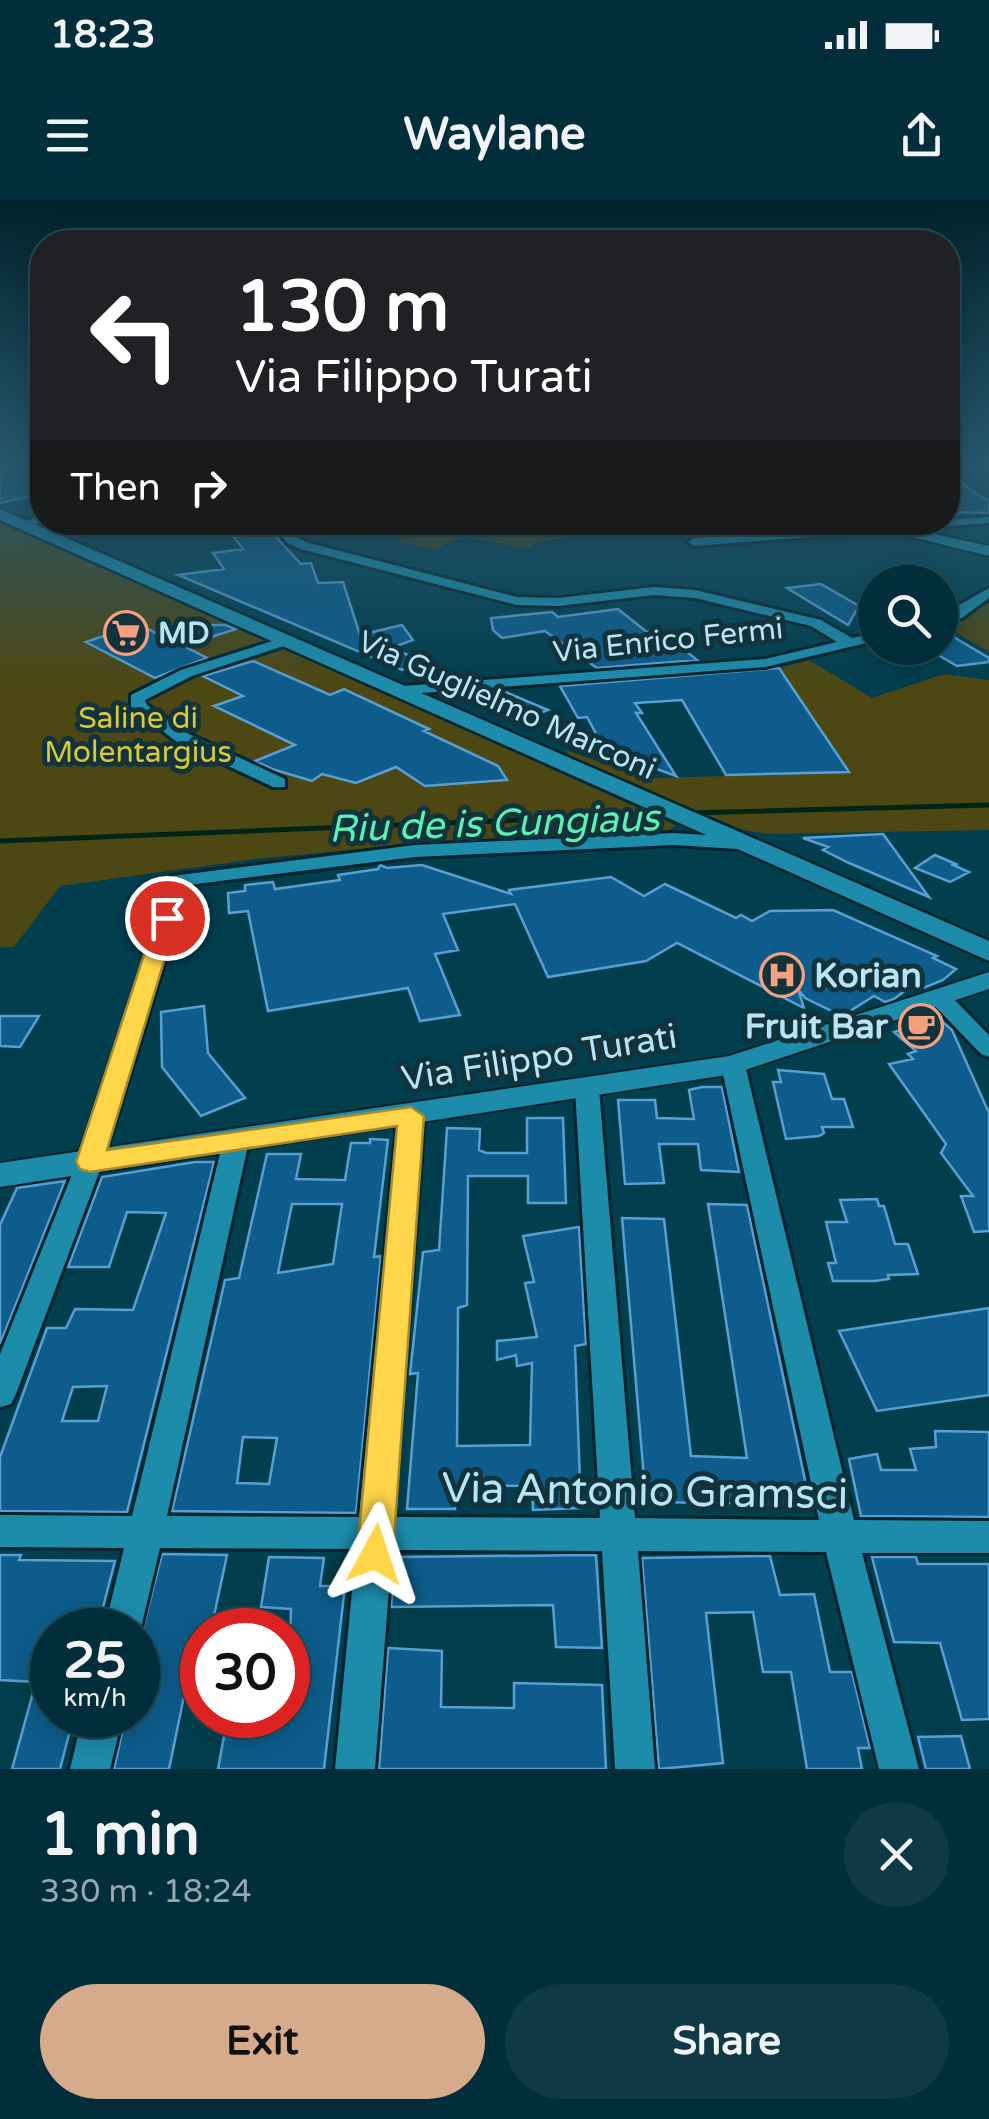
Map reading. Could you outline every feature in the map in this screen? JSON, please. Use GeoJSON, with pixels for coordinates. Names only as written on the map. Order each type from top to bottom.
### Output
{"type":"FeatureCollection","features":[{"type":"Feature","properties":{"kind":"main road","name":"Via Guglielmo Marconi"},"geometry":{"type":"LineString","coordinates":[[51,537],[285,642],[420,697],[567,766],[680,828],[731,840],[989,952]]}},
{"type":"Feature","properties":{"kind":"street"},"geometry":{"type":"LineString","coordinates":[[289,537],[305,546],[517,601],[558,602],[672,591],[816,623],[850,643]]}},
{"type":"Feature","properties":{"kind":"street"},"geometry":{"type":"LineString","coordinates":[[694,542],[753,537]]}},
{"type":"Feature","properties":{"kind":"street"},"geometry":{"type":"LineString","coordinates":[[927,537],[989,553]]}},
{"type":"Feature","properties":{"kind":"street"},"geometry":{"type":"LineString","coordinates":[[958,614],[989,592]]}},
{"type":"Feature","properties":{"kind":"street","name":"Via Enrico Fermi"},"geometry":{"type":"LineString","coordinates":[[420,697],[460,686],[766,663],[858,641]]}},
{"type":"Feature","properties":{"kind":"street"},"geometry":{"type":"LineString","coordinates":[[279,783],[183,738],[139,707],[137,698],[190,674],[285,642]]}},
{"type":"Feature","properties":{"kind":"street"},"geometry":{"type":"LineString","coordinates":[[420,697],[446,696],[460,686]]}},
{"type":"Feature","properties":{"kind":"street"},"geometry":{"type":"LineString","coordinates":[[0,1394],[90,1162],[179,880],[416,851],[680,828]]}},
{"type":"Feature","properties":{"kind":"street","name":"Via Filippo Turati"},"geometry":{"type":"LineString","coordinates":[[0,1175],[733,1065],[989,980]]}},
{"type":"Feature","properties":{"kind":"street"},"geometry":{"type":"LineString","coordinates":[[938,997],[989,1049]]}},
{"type":"Feature","properties":{"kind":"street"},"geometry":{"type":"LineString","coordinates":[[733,1065],[840,1537],[899,1769]]}},
{"type":"Feature","properties":{"kind":"street"},"geometry":{"type":"LineString","coordinates":[[587,1089],[622,1535],[635,1769]]}},
{"type":"Feature","properties":{"kind":"street"},"geometry":{"type":"LineString","coordinates":[[354,1769],[411,1116]]}},
{"type":"Feature","properties":{"kind":"street"},"geometry":{"type":"LineString","coordinates":[[129,1608],[236,1141]]}},
{"type":"Feature","properties":{"kind":"street","name":"Via Antonio Gramsci"},"geometry":{"type":"LineString","coordinates":[[0,1531],[148,1529],[989,1538]]}},
{"type":"Feature","properties":{"kind":"street"},"geometry":{"type":"LineString","coordinates":[[90,1769],[97,1738]]}},
{"type":"Feature","properties":{"kind":"green space","name":"Saline di Molentargius"},"geometry":{"type":"Polygon","coordinates":[[[0,537],[39,537],[432,711],[429,713],[675,825],[670,830],[424,843],[255,859],[60,886],[14,947],[0,948],[0,537]]]}},
{"type":"Feature","properties":{"kind":"green space"},"geometry":{"type":"Polygon","coordinates":[[[414,537],[461,537],[434,550],[394,541],[414,537]]]}},
{"type":"Feature","properties":{"kind":"green space"},"geometry":{"type":"Polygon","coordinates":[[[470,537],[563,537],[526,549],[470,537]]]}},
{"type":"Feature","properties":{"kind":"green space"},"geometry":{"type":"Polygon","coordinates":[[[989,602],[989,652],[958,634],[958,620],[989,602]]]}},
{"type":"Feature","properties":{"kind":"green space"},"geometry":{"type":"Polygon","coordinates":[[[809,660],[872,698],[944,674],[989,680],[989,830],[769,834],[743,830],[569,757],[566,750],[639,776],[658,778],[847,772],[779,668],[809,660]]]}},
{"type":"Feature","properties":{"kind":"building"},"geometry":{"type":"Polygon","coordinates":[[[234,537],[276,537],[301,564],[311,563],[318,583],[343,582],[360,635],[402,625],[413,640],[391,648],[425,662],[402,670],[178,575],[224,569],[213,553],[243,549],[234,537]]]}},
{"type":"Feature","properties":{"kind":"building"},"geometry":{"type":"Polygon","coordinates":[[[821,584],[858,608],[848,625],[787,588],[821,584]]]}},
{"type":"Feature","properties":{"kind":"building"},"geometry":{"type":"Polygon","coordinates":[[[618,609],[657,640],[671,639],[697,660],[597,668],[545,631],[502,638],[493,630],[491,618],[552,612],[558,617],[618,609]]]}},
{"type":"Feature","properties":{"kind":"building"},"geometry":{"type":"Polygon","coordinates":[[[138,624],[156,633],[161,625],[226,625],[236,629],[184,646],[207,658],[155,678],[86,642],[138,624]]]}},
{"type":"Feature","properties":{"kind":"building"},"geometry":{"type":"Polygon","coordinates":[[[958,640],[989,658],[989,662],[957,666],[958,640]]]}},
{"type":"Feature","properties":{"kind":"building"},"geometry":{"type":"Polygon","coordinates":[[[253,661],[330,695],[344,689],[498,766],[507,780],[425,786],[396,767],[356,783],[322,774],[312,781],[272,769],[255,761],[295,745],[214,706],[243,696],[203,676],[253,661]]]}},
{"type":"Feature","properties":{"kind":"building"},"geometry":{"type":"Polygon","coordinates":[[[779,668],[849,772],[726,775],[682,700],[635,703],[642,713],[636,713],[676,776],[605,750],[587,717],[578,718],[560,686],[779,668]]]}},
{"type":"Feature","properties":{"kind":"building"},"geometry":{"type":"Polygon","coordinates":[[[503,691],[548,710],[521,721],[476,701],[503,691]]]}},
{"type":"Feature","properties":{"kind":"building"},"geometry":{"type":"Polygon","coordinates":[[[883,834],[929,897],[849,863],[823,850],[828,847],[803,838],[883,834]]]}},
{"type":"Feature","properties":{"kind":"building"},"geometry":{"type":"Polygon","coordinates":[[[935,855],[969,872],[950,882],[915,868],[935,855]]]}},
{"type":"Feature","properties":{"kind":"building"},"geometry":{"type":"Polygon","coordinates":[[[380,865],[422,865],[511,894],[509,890],[611,877],[644,896],[665,884],[736,918],[741,915],[752,921],[770,911],[833,910],[937,956],[933,958],[956,969],[943,980],[921,989],[913,985],[885,1002],[874,996],[842,1016],[805,998],[798,989],[804,1008],[677,943],[646,961],[548,977],[515,904],[443,914],[458,950],[435,954],[460,1015],[420,1021],[408,988],[268,1011],[248,911],[229,913],[228,893],[245,891],[245,885],[273,882],[275,889],[340,880],[338,875],[378,869],[380,865]]]}},
{"type":"Feature","properties":{"kind":"building"},"geometry":{"type":"Polygon","coordinates":[[[204,1006],[208,1053],[245,1098],[201,1116],[162,1067],[161,1012],[204,1006]]]}},
{"type":"Feature","properties":{"kind":"building"},"geometry":{"type":"Polygon","coordinates":[[[0,1016],[39,1016],[20,1047],[0,1046],[0,1016]]]}},
{"type":"Feature","properties":{"kind":"building"},"geometry":{"type":"Polygon","coordinates":[[[938,1018],[952,1030],[989,1113],[989,1231],[974,1232],[961,1196],[973,1196],[941,1153],[946,1144],[889,1064],[913,1059],[908,1054],[916,1051],[894,1032],[938,1018]]]}},
{"type":"Feature","properties":{"kind":"building"},"geometry":{"type":"Polygon","coordinates":[[[778,1070],[824,1074],[832,1099],[844,1099],[853,1127],[822,1127],[824,1133],[819,1136],[786,1139],[773,1082],[781,1082],[778,1070]]]}},
{"type":"Feature","properties":{"kind":"building"},"geometry":{"type":"Polygon","coordinates":[[[722,1087],[739,1172],[701,1170],[698,1144],[659,1144],[664,1183],[625,1184],[618,1100],[655,1100],[657,1118],[694,1119],[689,1090],[722,1087]]]}},
{"type":"Feature","properties":{"kind":"building"},"geometry":{"type":"Polygon","coordinates":[[[527,1118],[563,1118],[566,1203],[528,1203],[528,1176],[468,1176],[467,1305],[458,1308],[457,1446],[530,1445],[532,1363],[517,1366],[516,1355],[497,1360],[497,1341],[537,1337],[525,1283],[534,1282],[523,1236],[579,1227],[586,1344],[575,1346],[581,1508],[533,1510],[532,1486],[456,1485],[455,1509],[407,1509],[418,1373],[410,1374],[423,1252],[439,1250],[447,1128],[480,1129],[479,1150],[486,1153],[527,1153],[527,1118]]]}},
{"type":"Feature","properties":{"kind":"building"},"geometry":{"type":"Polygon","coordinates":[[[370,1139],[388,1140],[374,1257],[381,1256],[356,1513],[172,1511],[225,1280],[239,1278],[267,1154],[301,1154],[296,1179],[345,1180],[351,1143],[370,1143],[370,1139]],[[292,1204],[278,1273],[333,1264],[342,1204],[292,1204]],[[243,1437],[237,1483],[269,1484],[277,1438],[243,1437]]]}},
{"type":"Feature","properties":{"kind":"building"},"geometry":{"type":"Polygon","coordinates":[[[214,1162],[127,1512],[0,1511],[0,1457],[47,1328],[66,1328],[75,1309],[133,1310],[166,1213],[127,1212],[109,1267],[68,1267],[102,1177],[214,1162]],[[107,1386],[73,1387],[62,1421],[98,1421],[107,1386]]]}},
{"type":"Feature","properties":{"kind":"building"},"geometry":{"type":"Polygon","coordinates":[[[65,1181],[0,1344],[0,1225],[17,1188],[65,1181]]]}},
{"type":"Feature","properties":{"kind":"building"},"geometry":{"type":"Polygon","coordinates":[[[877,1199],[879,1206],[884,1206],[895,1244],[908,1244],[918,1274],[888,1275],[889,1279],[875,1281],[833,1281],[828,1263],[836,1263],[826,1222],[847,1222],[840,1200],[877,1199]]]}},
{"type":"Feature","properties":{"kind":"building"},"geometry":{"type":"Polygon","coordinates":[[[708,1204],[747,1205],[810,1504],[646,1502],[622,1218],[664,1219],[691,1456],[747,1458],[708,1204]]]}},
{"type":"Feature","properties":{"kind":"building"},"geometry":{"type":"Polygon","coordinates":[[[989,1308],[989,1395],[877,1411],[839,1331],[989,1308]]]}},
{"type":"Feature","properties":{"kind":"building"},"geometry":{"type":"Polygon","coordinates":[[[935,1431],[989,1432],[989,1517],[861,1516],[849,1459],[877,1454],[881,1470],[916,1470],[910,1449],[936,1447],[935,1431]]]}},
{"type":"Feature","properties":{"kind":"building"},"geometry":{"type":"Polygon","coordinates":[[[162,1554],[227,1555],[216,1608],[180,1608],[180,1716],[169,1769],[114,1769],[121,1738],[160,1738],[160,1608],[148,1608],[162,1554]]]}},
{"type":"Feature","properties":{"kind":"building"},"geometry":{"type":"Polygon","coordinates":[[[0,1555],[21,1555],[19,1560],[115,1561],[103,1608],[30,1608],[30,1682],[0,1680],[0,1555]]]}},
{"type":"Feature","properties":{"kind":"building"},"geometry":{"type":"Polygon","coordinates":[[[596,1555],[602,1648],[556,1647],[553,1605],[391,1607],[395,1557],[596,1555]]]}},
{"type":"Feature","properties":{"kind":"building"},"geometry":{"type":"Polygon","coordinates":[[[770,1556],[780,1595],[814,1594],[830,1672],[852,1672],[870,1748],[858,1748],[862,1769],[807,1769],[791,1672],[763,1672],[753,1612],[706,1613],[723,1763],[659,1769],[642,1558],[770,1556]]]}},
{"type":"Feature","properties":{"kind":"building"},"geometry":{"type":"Polygon","coordinates":[[[269,1557],[324,1558],[320,1586],[345,1586],[324,1769],[218,1769],[224,1738],[310,1738],[310,1608],[261,1607],[269,1557]]]}},
{"type":"Feature","properties":{"kind":"building"},"geometry":{"type":"Polygon","coordinates":[[[872,1557],[916,1557],[918,1564],[989,1564],[989,1719],[962,1720],[940,1643],[894,1642],[872,1557]]]}},
{"type":"Feature","properties":{"kind":"building"},"geometry":{"type":"Polygon","coordinates":[[[388,1648],[442,1651],[441,1707],[514,1708],[514,1683],[602,1685],[606,1769],[379,1769],[388,1648]]]}},
{"type":"Feature","properties":{"kind":"building"},"geometry":{"type":"Polygon","coordinates":[[[30,1704],[30,1738],[68,1738],[60,1769],[12,1769],[30,1704]]]}},
{"type":"Feature","properties":{"kind":"building"},"geometry":{"type":"Polygon","coordinates":[[[961,1736],[970,1769],[926,1769],[918,1737],[961,1736]]]}},
{"type":"Feature","properties":{"kind":"waterway","name":"Riu de is Cungiaus"},"geometry":{"type":"LineString","coordinates":[[690,813],[989,805]]}},
{"type":"Feature","properties":{"kind":"waterway","name":"Riu de is Cungiaus"},"geometry":{"type":"LineString","coordinates":[[0,841],[668,814]]}},
{"type":"Feature","properties":{"kind":"place","name":"MD"},"geometry":{"type":"Point","coordinates":[126,633]}},
{"type":"Feature","properties":{"kind":"place","name":"Korian"},"geometry":{"type":"Point","coordinates":[782,975]}},
{"type":"Feature","properties":{"kind":"place","name":"Fruit Bar"},"geometry":{"type":"Point","coordinates":[921,1026]}},
{"type":"Feature","properties":{"kind":"route"},"geometry":{"type":"LineString","coordinates":[[167,918],[90,1162],[411,1116],[375,1554]]}}]}
